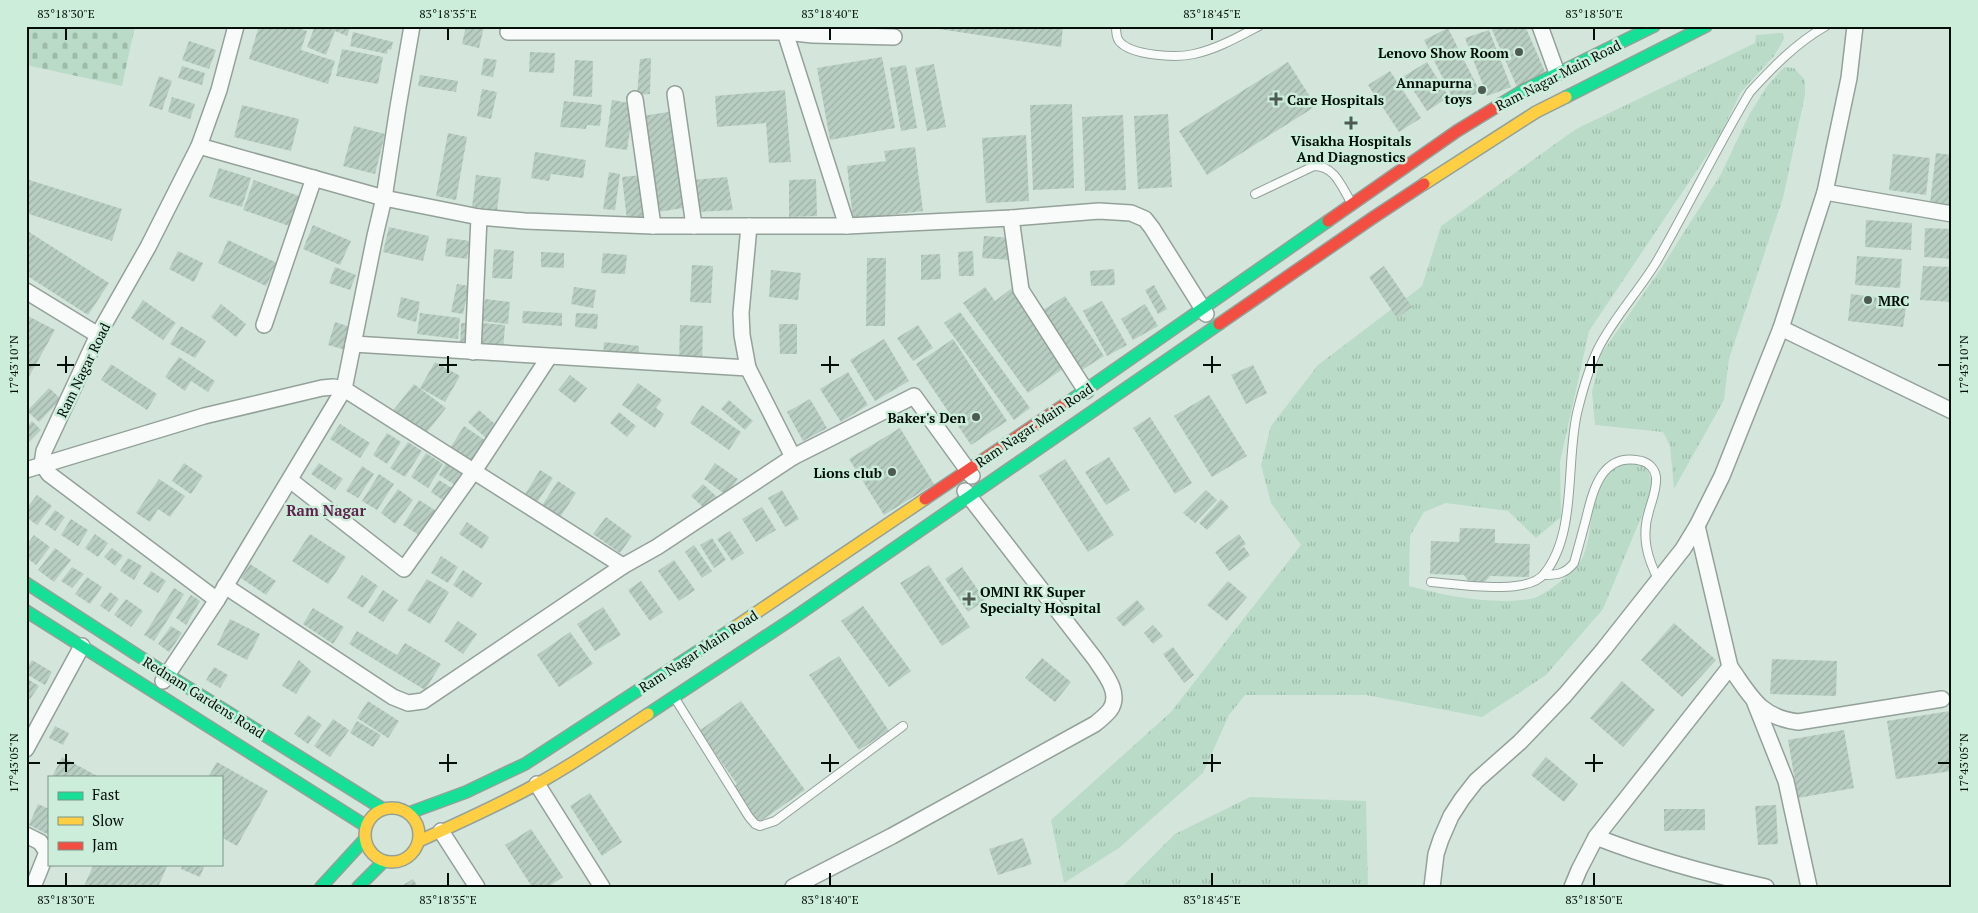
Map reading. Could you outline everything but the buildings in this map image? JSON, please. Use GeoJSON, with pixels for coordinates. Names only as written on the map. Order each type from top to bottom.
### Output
{"type":"FeatureCollection","features":[{"type":"Feature","properties":{"kind":"main road","name":"Ram Nagar Main Road"},"geometry":{"type":"LineString","coordinates":[[409,813],[466,792],[525,764],[780,598],[1023,434],[1457,131],[1524,90],[1654,26]]}},
{"type":"Feature","properties":{"kind":"main road"},"geometry":{"type":"LineString","coordinates":[[419,841],[482,813],[576,761],[792,619],[1370,219],[1536,112],[1706,26]]}},
{"type":"Feature","properties":{"kind":"main road","name":"Rednam Gardens Road"},"geometry":{"type":"LineString","coordinates":[[26,583],[168,675],[382,809]]}},
{"type":"Feature","properties":{"kind":"main road","name":"Rednam Gardens Road"},"geometry":{"type":"LineString","coordinates":[[26,611],[366,826]]}},
{"type":"Feature","properties":{"kind":"main road"},"geometry":{"type":"LineString","coordinates":[[396,808],[409,813],[418,826],[419,841],[415,851],[406,859],[395,862],[384,861],[374,856],[368,849],[365,839],[366,826],[372,816],[382,809],[396,808]]}},
{"type":"Feature","properties":{"kind":"main road"},"geometry":{"type":"LineString","coordinates":[[321,887],[365,839]]}},
{"type":"Feature","properties":{"kind":"main road"},"geometry":{"type":"LineString","coordinates":[[358,887],[384,861]]}},
{"type":"Feature","properties":{"kind":"street","name":"Ram Nagar Road"},"geometry":{"type":"LineString","coordinates":[[42,464],[44,451],[98,335],[148,247],[198,146],[219,90],[236,26]]}},
{"type":"Feature","properties":{"kind":"street"},"geometry":{"type":"LineString","coordinates":[[154,692],[168,675],[217,600],[344,390],[384,198],[412,26]]}},
{"type":"Feature","properties":{"kind":"street"},"geometry":{"type":"LineString","coordinates":[[1540,26],[1557,74]]}},
{"type":"Feature","properties":{"kind":"street"},"geometry":{"type":"LineString","coordinates":[[1432,887],[1436,854],[1451,816],[1462,799],[1476,782],[1520,742],[1565,695],[1658,581],[1683,549],[1697,526],[1722,476],[1781,328],[1826,192],[1848,87],[1856,26]]}},
{"type":"Feature","properties":{"kind":"street"},"geometry":{"type":"LineString","coordinates":[[508,32],[784,29],[813,35],[894,37]]}},
{"type":"Feature","properties":{"kind":"street"},"geometry":{"type":"LineString","coordinates":[[784,29],[847,226]]}},
{"type":"Feature","properties":{"kind":"street"},"geometry":{"type":"LineString","coordinates":[[675,94],[694,226]]}},
{"type":"Feature","properties":{"kind":"street"},"geometry":{"type":"LineString","coordinates":[[635,99],[653,226]]}},
{"type":"Feature","properties":{"kind":"street"},"geometry":{"type":"LineString","coordinates":[[198,146],[384,198],[479,217],[525,221],[653,226],[847,226],[1011,218],[1099,211],[1131,213],[1145,219],[1215,328]]}},
{"type":"Feature","properties":{"kind":"street"},"geometry":{"type":"LineString","coordinates":[[264,325],[314,178]]}},
{"type":"Feature","properties":{"kind":"street"},"geometry":{"type":"LineString","coordinates":[[1826,192],[1952,214]]}},
{"type":"Feature","properties":{"kind":"street"},"geometry":{"type":"LineString","coordinates":[[473,352],[479,217]]}},
{"type":"Feature","properties":{"kind":"street"},"geometry":{"type":"LineString","coordinates":[[1011,218],[1021,290],[1086,391]]}},
{"type":"Feature","properties":{"kind":"street"},"geometry":{"type":"LineString","coordinates":[[749,226],[742,313],[742,335],[748,368],[793,457]]}},
{"type":"Feature","properties":{"kind":"street"},"geometry":{"type":"LineString","coordinates":[[26,291],[98,335]]}},
{"type":"Feature","properties":{"kind":"street"},"geometry":{"type":"LineString","coordinates":[[1781,328],[1952,411]]}},
{"type":"Feature","properties":{"kind":"street"},"geometry":{"type":"LineString","coordinates":[[353,344],[748,368]]}},
{"type":"Feature","properties":{"kind":"street"},"geometry":{"type":"LineString","coordinates":[[290,480],[404,568],[474,471],[549,357]]}},
{"type":"Feature","properties":{"kind":"street"},"geometry":{"type":"LineString","coordinates":[[26,470],[204,416],[333,387],[344,390],[624,566]]}},
{"type":"Feature","properties":{"kind":"street"},"geometry":{"type":"LineString","coordinates":[[225,586],[393,696],[408,703],[423,701],[624,566],[657,547],[793,457],[914,396],[962,475],[1095,659],[1112,686],[1114,700],[1110,710],[1095,724],[892,836],[792,887]]}},
{"type":"Feature","properties":{"kind":"street"},"geometry":{"type":"LineString","coordinates":[[42,464],[49,474],[217,600]]}},
{"type":"Feature","properties":{"kind":"street"},"geometry":{"type":"LineString","coordinates":[[1697,526],[1730,667],[1765,712],[1781,720],[1798,722],[1942,699]]}},
{"type":"Feature","properties":{"kind":"street"},"geometry":{"type":"LineString","coordinates":[[26,749],[82,646]]}},
{"type":"Feature","properties":{"kind":"street"},"geometry":{"type":"LineString","coordinates":[[1572,887],[1596,837],[1730,667]]}},
{"type":"Feature","properties":{"kind":"street"},"geometry":{"type":"LineString","coordinates":[[1753,697],[1786,781],[1809,887]]}},
{"type":"Feature","properties":{"kind":"street"},"geometry":{"type":"LineString","coordinates":[[537,784],[602,887]]}},
{"type":"Feature","properties":{"kind":"street"},"geometry":{"type":"LineString","coordinates":[[441,831],[476,887]]}},
{"type":"Feature","properties":{"kind":"street"},"geometry":{"type":"LineString","coordinates":[[26,835],[40,842],[47,852],[33,887]]}},
{"type":"Feature","properties":{"kind":"street"},"geometry":{"type":"LineString","coordinates":[[1596,837],[1635,852],[1718,876],[1766,887]]}},
{"type":"Feature","properties":{"kind":"lane"},"geometry":{"type":"LineString","coordinates":[[1116,26],[1119,41],[1128,48],[1141,52],[1181,56],[1196,54],[1230,41],[1259,26]]}},
{"type":"Feature","properties":{"kind":"lane"},"geometry":{"type":"LineString","coordinates":[[1544,575],[1557,550],[1562,534],[1566,515],[1577,412],[1589,370],[1599,348],[1647,277],[1750,92],[1773,67],[1811,35],[1826,26]]}},
{"type":"Feature","properties":{"kind":"lane"},"geometry":{"type":"LineString","coordinates":[[1255,194],[1314,166],[1324,166],[1331,170],[1352,205]]}},
{"type":"Feature","properties":{"kind":"lane"},"geometry":{"type":"LineString","coordinates":[[1431,582],[1485,587],[1512,586],[1532,582],[1544,575],[1558,575],[1568,571],[1574,563],[1592,495],[1600,477],[1612,464],[1625,460],[1641,461],[1650,464],[1656,476],[1655,491],[1645,524],[1645,545],[1658,581]]}},
{"type":"Feature","properties":{"kind":"lane"},"geometry":{"type":"LineString","coordinates":[[674,696],[749,817],[755,824],[760,826],[775,820],[903,726]]}},
{"type":"Feature","properties":{"kind":"green space"},"geometry":{"type":"Polygon","coordinates":[[[26,26],[135,26],[122,86],[26,65],[26,26]]]}},
{"type":"Feature","properties":{"kind":"green space"},"geometry":{"type":"Polygon","coordinates":[[[1783,33],[1784,39],[1774,56],[1741,92],[1718,139],[1589,331],[1560,462],[1561,517],[1536,538],[1508,511],[1446,503],[1424,512],[1410,536],[1409,586],[1454,596],[1485,600],[1516,601],[1530,599],[1544,593],[1560,582],[1574,569],[1583,557],[1597,494],[1606,476],[1614,468],[1623,464],[1631,462],[1639,464],[1645,468],[1649,475],[1651,484],[1650,496],[1603,609],[1546,675],[1482,717],[1366,695],[1245,695],[1229,715],[1203,773],[1119,848],[1064,883],[1051,820],[1171,712],[1301,545],[1271,503],[1261,465],[1271,426],[1318,365],[1422,286],[1441,226],[1576,129],[1755,43],[1756,35],[1783,33]]]}},
{"type":"Feature","properties":{"kind":"green space"},"geometry":{"type":"Polygon","coordinates":[[[1784,67],[1794,68],[1805,80],[1805,95],[1783,198],[1729,359],[1724,400],[1674,489],[1670,446],[1663,432],[1595,425],[1592,392],[1601,354],[1660,270],[1721,174],[1749,115],[1767,86],[1784,67]]]}},
{"type":"Feature","properties":{"kind":"green space"},"geometry":{"type":"Polygon","coordinates":[[[1250,797],[1366,801],[1368,887],[1122,887],[1175,834],[1250,797]]]}},
{"type":"Feature","properties":{"kind":"traffic: fast"},"geometry":{"type":"LineString","coordinates":[[1501,104],[1524,90],[1654,26]]}},
{"type":"Feature","properties":{"kind":"traffic: fast"},"geometry":{"type":"LineString","coordinates":[[1566,97],[1706,26]]}},
{"type":"Feature","properties":{"kind":"traffic: fast"},"geometry":{"type":"LineString","coordinates":[[1067,403],[1328,221]]}},
{"type":"Feature","properties":{"kind":"traffic: fast"},"geometry":{"type":"LineString","coordinates":[[648,714],[792,619],[1219,324]]}},
{"type":"Feature","properties":{"kind":"traffic: fast"},"geometry":{"type":"LineString","coordinates":[[26,583],[168,675],[383,809]]}},
{"type":"Feature","properties":{"kind":"traffic: fast"},"geometry":{"type":"LineString","coordinates":[[26,611],[366,826]]}},
{"type":"Feature","properties":{"kind":"traffic: fast"},"geometry":{"type":"LineString","coordinates":[[409,813],[466,792],[525,764],[735,627]]}},
{"type":"Feature","properties":{"kind":"traffic: fast"},"geometry":{"type":"LineString","coordinates":[[321,887],[365,839]]}},
{"type":"Feature","properties":{"kind":"traffic: fast"},"geometry":{"type":"LineString","coordinates":[[358,887],[384,861]]}},
{"type":"Feature","properties":{"kind":"traffic: slow"},"geometry":{"type":"LineString","coordinates":[[1424,184],[1536,112],[1566,97]]}},
{"type":"Feature","properties":{"kind":"traffic: slow"},"geometry":{"type":"LineString","coordinates":[[735,627],[925,499]]}},
{"type":"Feature","properties":{"kind":"traffic: slow"},"geometry":{"type":"LineString","coordinates":[[419,841],[494,807],[537,784],[648,714]]}},
{"type":"Feature","properties":{"kind":"traffic: slow"},"geometry":{"type":"LineString","coordinates":[[387,808],[397,808],[407,812],[415,820],[419,835],[415,850],[407,858],[397,862],[387,862],[377,858],[369,850],[365,840],[365,830],[369,820],[377,812],[387,808]]}},
{"type":"Feature","properties":{"kind":"traffic: jam"},"geometry":{"type":"LineString","coordinates":[[1328,221],[1457,131],[1501,104]]}},
{"type":"Feature","properties":{"kind":"traffic: jam"},"geometry":{"type":"LineString","coordinates":[[1219,324],[1424,184]]}},
{"type":"Feature","properties":{"kind":"traffic: jam"},"geometry":{"type":"LineString","coordinates":[[925,499],[1067,403]]}},
{"type":"Feature","properties":{"kind":"place","name":"Lenovo Show Room"},"geometry":{"type":"Point","coordinates":[1519,52]}},
{"type":"Feature","properties":{"kind":"place","name":"Annapurna toys"},"geometry":{"type":"Point","coordinates":[1482,90]}},
{"type":"Feature","properties":{"kind":"place","name":"Care Hospitals"},"geometry":{"type":"Point","coordinates":[1276,99]}},
{"type":"Feature","properties":{"kind":"place","name":"Visakha Hospitals And Diagnostics"},"geometry":{"type":"Point","coordinates":[1351,123]}},
{"type":"Feature","properties":{"kind":"place","name":"MRC"},"geometry":{"type":"Point","coordinates":[1868,300]}},
{"type":"Feature","properties":{"kind":"place","name":"Baker's Den"},"geometry":{"type":"Point","coordinates":[976,417]}},
{"type":"Feature","properties":{"kind":"place","name":"Lions club"},"geometry":{"type":"Point","coordinates":[892,472]}},
{"type":"Feature","properties":{"kind":"place","name":"OMNI RK Super Specialty Hospital"},"geometry":{"type":"Point","coordinates":[969,599]}},
{"type":"Feature","properties":{"kind":"district","name":"Ram Nagar"},"geometry":{"type":"Point","coordinates":[326,510]}}]}
